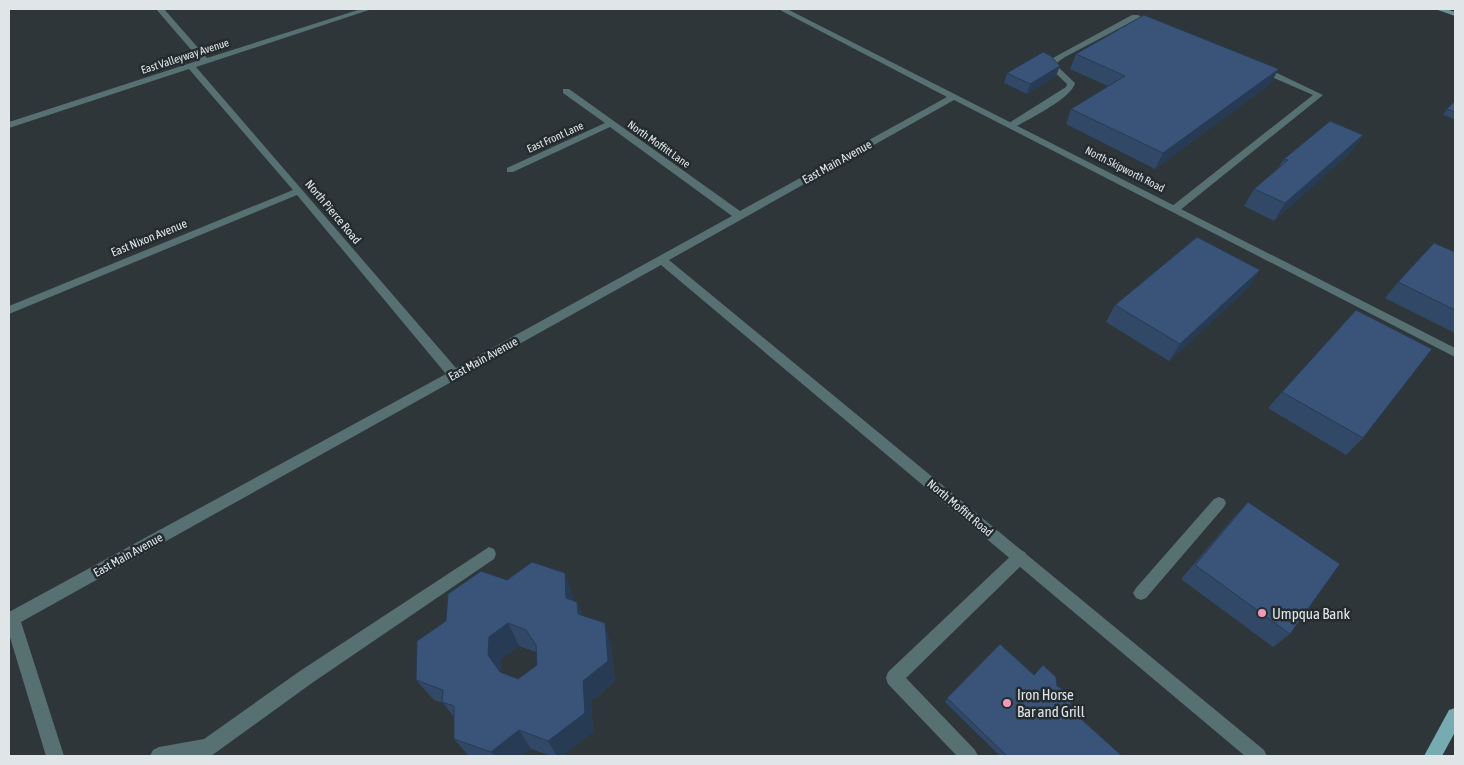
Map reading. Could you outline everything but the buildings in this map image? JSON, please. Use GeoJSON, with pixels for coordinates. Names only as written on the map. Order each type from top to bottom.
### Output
{"type":"FeatureCollection","features":[{"type":"Feature","properties":{"kind":"main road"},"geometry":{"type":"LineString","coordinates":[[1433,756],[1455,716]]}},
{"type":"Feature","properties":{"kind":"street"},"geometry":{"type":"LineString","coordinates":[[160,9],[206,62]]}},
{"type":"Feature","properties":{"kind":"street","name":"East Valleyway Avenue"},"geometry":{"type":"LineString","coordinates":[[9,126],[368,9]]}},
{"type":"Feature","properties":{"kind":"street","name":"North Skipworth Road"},"geometry":{"type":"LineString","coordinates":[[782,9],[1455,353]]}},
{"type":"Feature","properties":{"kind":"street"},"geometry":{"type":"LineString","coordinates":[[1439,9],[1455,14]]}},
{"type":"Feature","properties":{"kind":"street"},"geometry":{"type":"LineString","coordinates":[[1012,125],[1054,100],[1070,88],[1071,83],[1053,68],[1054,61],[1062,55],[1135,17],[1160,26]]}},
{"type":"Feature","properties":{"kind":"street"},"geometry":{"type":"LineString","coordinates":[[1175,209],[1237,158],[1319,95],[1248,64]]}},
{"type":"Feature","properties":{"kind":"street","name":"North Pierce Road"},"geometry":{"type":"LineString","coordinates":[[191,66],[454,376]]}},
{"type":"Feature","properties":{"kind":"street","name":"North Moffitt Lane"},"geometry":{"type":"LineString","coordinates":[[566,91],[739,216]]}},
{"type":"Feature","properties":{"kind":"street","name":"East Main Avenue"},"geometry":{"type":"LineString","coordinates":[[10,620],[454,376],[955,96]]}},
{"type":"Feature","properties":{"kind":"street","name":"East Front Lane"},"geometry":{"type":"LineString","coordinates":[[510,170],[610,124]]}},
{"type":"Feature","properties":{"kind":"street","name":"East Nixon Avenue"},"geometry":{"type":"LineString","coordinates":[[9,310],[299,191]]}},
{"type":"Feature","properties":{"kind":"street","name":"North Moffitt Road"},"geometry":{"type":"LineString","coordinates":[[662,260],[1258,756]]}},
{"type":"Feature","properties":{"kind":"street"},"geometry":{"type":"LineString","coordinates":[[1141,593],[1219,503]]}},
{"type":"Feature","properties":{"kind":"street"},"geometry":{"type":"LineString","coordinates":[[159,756],[203,752],[306,677],[489,554]]}},
{"type":"Feature","properties":{"kind":"street"},"geometry":{"type":"LineString","coordinates":[[970,756],[894,678],[1020,557]]}},
{"type":"Feature","properties":{"kind":"street"},"geometry":{"type":"LineString","coordinates":[[10,620],[55,756]]}},
{"type":"Feature","properties":{"kind":"place","name":"Umpqua Bank"},"geometry":{"type":"Point","coordinates":[1262,613]}},
{"type":"Feature","properties":{"kind":"place","name":"Iron Horse Bar and Grill"},"geometry":{"type":"Point","coordinates":[1007,703]}}]}
